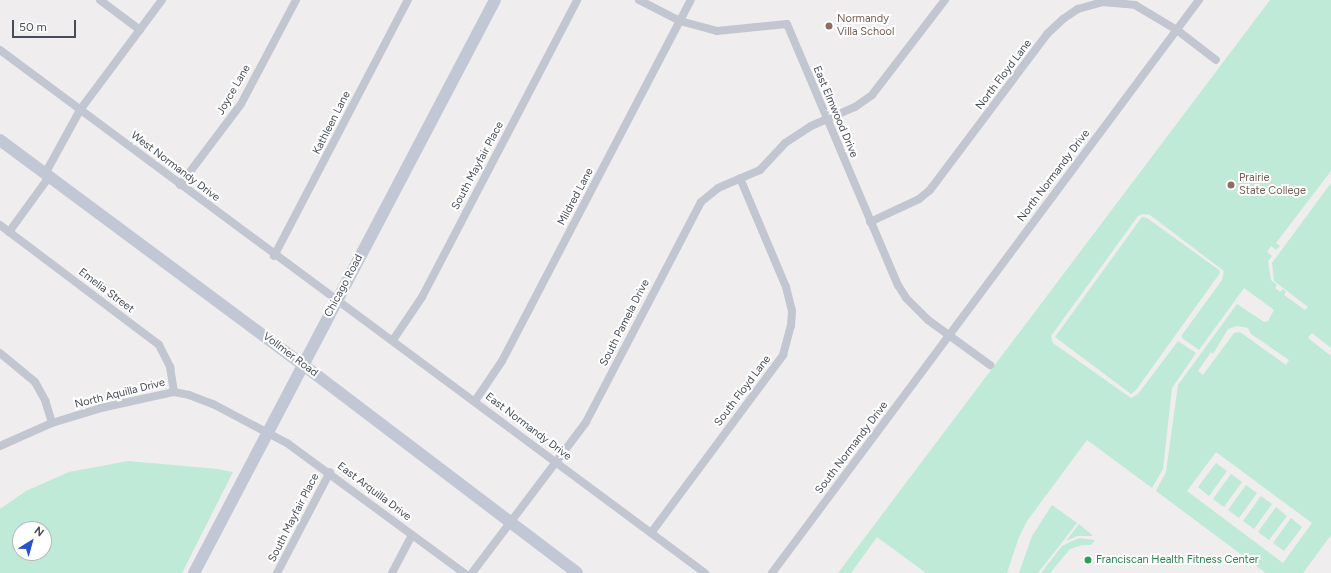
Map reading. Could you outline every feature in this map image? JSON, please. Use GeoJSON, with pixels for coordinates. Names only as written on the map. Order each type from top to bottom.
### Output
{"type":"FeatureCollection","features":[{"type":"Feature","properties":{"kind":"main road","name":"Chicago Road"},"geometry":{"type":"LineString","coordinates":[[194,573],[302,364],[338,299],[495,0]]}},
{"type":"Feature","properties":{"kind":"main road","name":"Vollmer Road"},"geometry":{"type":"LineString","coordinates":[[0,140],[302,364],[577,573]]}},
{"type":"Feature","properties":{"kind":"street"},"geometry":{"type":"LineString","coordinates":[[100,0],[140,30]]}},
{"type":"Feature","properties":{"kind":"street"},"geometry":{"type":"LineString","coordinates":[[9,232],[47,176],[80,110],[162,0]]}},
{"type":"Feature","properties":{"kind":"street","name":"Joyce Lane"},"geometry":{"type":"LineString","coordinates":[[180,185],[241,104],[296,0]]}},
{"type":"Feature","properties":{"kind":"street","name":"Kathleen Lane"},"geometry":{"type":"LineString","coordinates":[[274,256],[408,0]]}},
{"type":"Feature","properties":{"kind":"street","name":"South Mayfair Place"},"geometry":{"type":"LineString","coordinates":[[393,340],[422,297],[577,0]]}},
{"type":"Feature","properties":{"kind":"street","name":"East Elmwood Drive"},"geometry":{"type":"LineString","coordinates":[[639,0],[680,21],[717,31],[787,24],[870,222],[906,298],[928,320],[990,365]]}},
{"type":"Feature","properties":{"kind":"street","name":"Mildred Lane"},"geometry":{"type":"LineString","coordinates":[[475,401],[502,361],[691,0]]}},
{"type":"Feature","properties":{"kind":"street","name":"South Pamela Drive"},"geometry":{"type":"LineString","coordinates":[[472,573],[586,422],[696,209],[711,193],[740,178],[760,170],[785,143],[826,119],[854,107],[877,90],[945,0]]}},
{"type":"Feature","properties":{"kind":"street","name":"North Normandy Drive"},"geometry":{"type":"LineString","coordinates":[[949,336],[1199,0]]}},
{"type":"Feature","properties":{"kind":"street","name":"North Floyd Lane"},"geometry":{"type":"LineString","coordinates":[[870,222],[920,199],[930,190],[1048,34],[1070,14],[1094,4],[1125,4],[1146,10],[1177,30]]}},
{"type":"Feature","properties":{"kind":"street"},"geometry":{"type":"LineString","coordinates":[[1177,30],[1216,60]]}},
{"type":"Feature","properties":{"kind":"street","name":"West Normandy Drive"},"geometry":{"type":"LineString","coordinates":[[0,50],[274,256],[338,299]]}},
{"type":"Feature","properties":{"kind":"street","name":"South Floyd Lane"},"geometry":{"type":"LineString","coordinates":[[651,533],[783,355],[791,326],[792,311],[786,287],[740,178]]}},
{"type":"Feature","properties":{"kind":"street","name":"Emelia Street"},"geometry":{"type":"LineString","coordinates":[[0,226],[159,345],[170,368],[174,392]]}},
{"type":"Feature","properties":{"kind":"street","name":"East Normandy Drive"},"geometry":{"type":"LineString","coordinates":[[338,299],[705,573]]}},
{"type":"Feature","properties":{"kind":"street","name":"South Normandy Drive"},"geometry":{"type":"LineString","coordinates":[[772,573],[949,336]]}},
{"type":"Feature","properties":{"kind":"street"},"geometry":{"type":"LineString","coordinates":[[0,353],[35,382],[45,400],[52,423]]}},
{"type":"Feature","properties":{"kind":"street","name":"North Aquilla Drive"},"geometry":{"type":"LineString","coordinates":[[0,446],[52,423],[174,392],[201,399],[267,432]]}},
{"type":"Feature","properties":{"kind":"street","name":"East Arquilla Drive"},"geometry":{"type":"LineString","coordinates":[[267,432],[330,472],[464,573]]}},
{"type":"Feature","properties":{"kind":"street","name":"South Mayfair Place"},"geometry":{"type":"LineString","coordinates":[[277,573],[330,472]]}},
{"type":"Feature","properties":{"kind":"street"},"geometry":{"type":"LineString","coordinates":[[392,573],[412,535]]}},
{"type":"Feature","properties":{"kind":"green space","name":"Prairie State College"},"geometry":{"type":"Polygon","coordinates":[[[1270,0],[1331,0],[1331,171],[1276,243],[1280,246],[1276,250],[1271,246],[1267,252],[1272,256],[1268,261],[1271,280],[1277,285],[1275,288],[1280,292],[1283,289],[1286,292],[1284,295],[1305,310],[1308,307],[1274,281],[1272,263],[1331,183],[1331,348],[1312,333],[1308,338],[1331,356],[1331,535],[1303,573],[1266,573],[1156,491],[1166,472],[1178,385],[1237,304],[1264,322],[1268,321],[1274,310],[1244,288],[1199,350],[1182,338],[1182,335],[1222,280],[1224,271],[1150,215],[1143,214],[1138,216],[1051,336],[1053,343],[1131,398],[1138,394],[1178,341],[1196,353],[1172,388],[1163,469],[1152,488],[1087,440],[1027,521],[1019,537],[1007,573],[926,573],[877,537],[851,573],[838,573],[1270,0]],[[1237,326],[1228,329],[1213,354],[1211,352],[1198,371],[1203,375],[1234,333],[1240,332],[1286,365],[1289,360],[1251,334],[1248,328],[1237,326]],[[1216,452],[1187,491],[1283,563],[1312,523],[1216,452]]]}},
{"type":"Feature","properties":{"kind":"green space"},"geometry":{"type":"Polygon","coordinates":[[[1142,217],[1147,218],[1219,270],[1220,273],[1136,390],[1131,394],[1055,337],[1142,217]]]}},
{"type":"Feature","properties":{"kind":"green space"},"geometry":{"type":"Polygon","coordinates":[[[128,461],[218,469],[233,472],[182,573],[0,573],[0,509],[26,491],[69,472],[128,461]]]}},
{"type":"Feature","properties":{"kind":"green space"},"geometry":{"type":"Polygon","coordinates":[[[1216,463],[1227,471],[1209,496],[1198,487],[1216,463]]]}},
{"type":"Feature","properties":{"kind":"green space"},"geometry":{"type":"Polygon","coordinates":[[[1231,474],[1242,482],[1224,507],[1213,499],[1231,474]]]}},
{"type":"Feature","properties":{"kind":"green space"},"geometry":{"type":"Polygon","coordinates":[[[1246,485],[1257,493],[1239,518],[1228,510],[1246,485]]]}},
{"type":"Feature","properties":{"kind":"green space"},"geometry":{"type":"Polygon","coordinates":[[[1261,496],[1272,504],[1254,529],[1243,521],[1261,496]]]}},
{"type":"Feature","properties":{"kind":"green space"},"geometry":{"type":"Polygon","coordinates":[[[1052,505],[1077,523],[1038,573],[1019,573],[1032,536],[1052,505]]]}},
{"type":"Feature","properties":{"kind":"green space"},"geometry":{"type":"Polygon","coordinates":[[[1276,507],[1287,516],[1269,540],[1258,532],[1276,507]]]}},
{"type":"Feature","properties":{"kind":"green space"},"geometry":{"type":"Polygon","coordinates":[[[1291,518],[1302,527],[1284,551],[1273,543],[1291,518]]]}},
{"type":"Feature","properties":{"kind":"green space"},"geometry":{"type":"Polygon","coordinates":[[[1079,524],[1093,536],[1077,536],[1066,541],[1079,524]]]}},
{"type":"Feature","properties":{"kind":"green space"},"geometry":{"type":"Polygon","coordinates":[[[1079,538],[1095,540],[1091,545],[1082,545],[1070,549],[1050,573],[1041,573],[1062,546],[1079,538]]]}},
{"type":"Feature","properties":{"kind":"place","name":"Normandy Villa School"},"geometry":{"type":"Point","coordinates":[829,26]}},
{"type":"Feature","properties":{"kind":"place","name":"Prairie State College"},"geometry":{"type":"Point","coordinates":[1231,185]}},
{"type":"Feature","properties":{"kind":"place","name":"Franciscan Health Fitness Center"},"geometry":{"type":"Point","coordinates":[1088,560]}}]}
